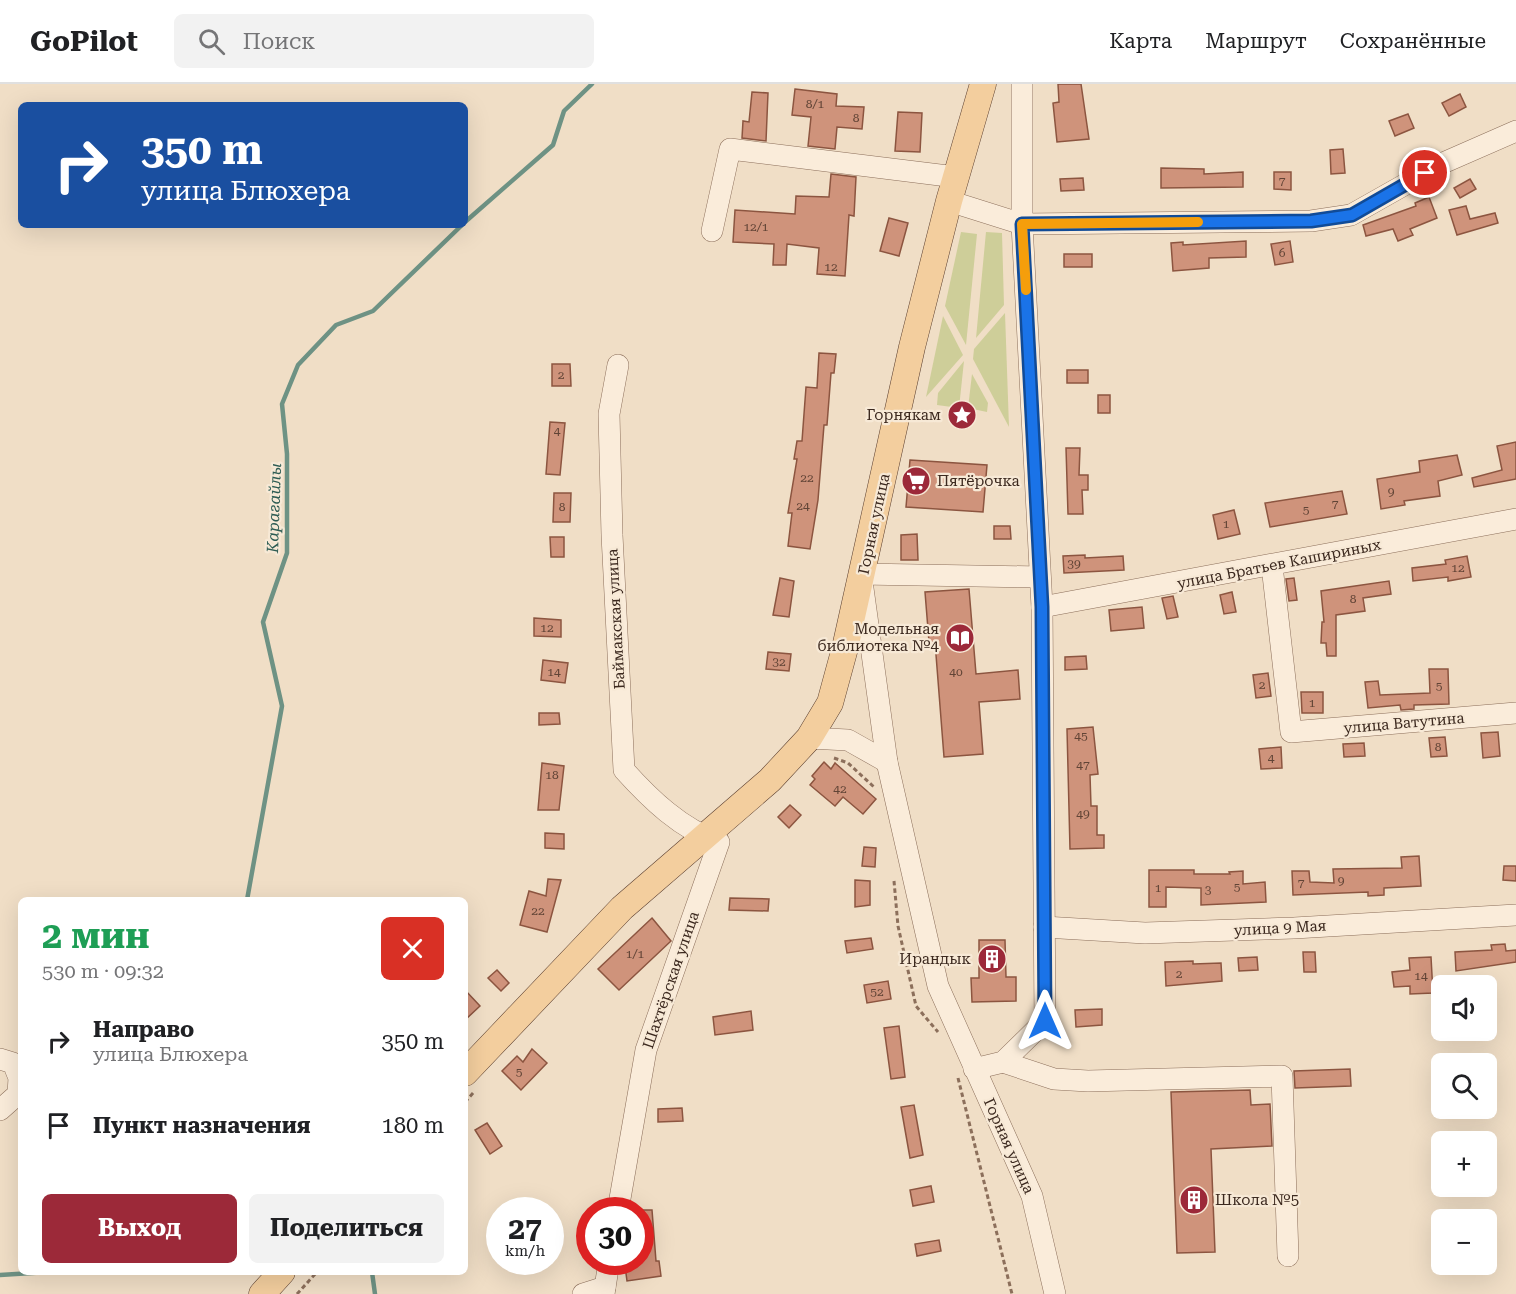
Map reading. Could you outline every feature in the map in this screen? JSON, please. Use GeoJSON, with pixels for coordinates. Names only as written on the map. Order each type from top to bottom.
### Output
{"type":"FeatureCollection","features":[{"type":"Feature","properties":{"kind":"main road","name":"Горная улица"},"geometry":{"type":"LineString","coordinates":[[861,574],[912,347],[953,189],[984,84]]}},
{"type":"Feature","properties":{"kind":"main road"},"geometry":{"type":"LineString","coordinates":[[473,1079],[622,908],[702,836],[770,780],[809,738],[830,703],[861,574]]}},
{"type":"Feature","properties":{"kind":"main road"},"geometry":{"type":"LineString","coordinates":[[262,1294],[279,1275]]}},
{"type":"Feature","properties":{"kind":"street"},"geometry":{"type":"LineString","coordinates":[[965,1071],[1002,1062],[1045,1021],[1042,607],[1022,224],[1022,84]]}},
{"type":"Feature","properties":{"kind":"street"},"geometry":{"type":"LineString","coordinates":[[712,231],[730,149],[953,189],[1022,224],[1311,221],[1352,215],[1443,163],[1516,131]]}},
{"type":"Feature","properties":{"kind":"street","name":"Баймакская улица"},"geometry":{"type":"LineString","coordinates":[[618,365],[609,425],[624,770],[649,798],[702,836]]}},
{"type":"Feature","properties":{"kind":"street","name":"улица Братьев Кашириных"},"geometry":{"type":"LineString","coordinates":[[1042,607],[1516,519]]}},
{"type":"Feature","properties":{"kind":"street","name":"улица Ватутина"},"geometry":{"type":"LineString","coordinates":[[1272,566],[1291,732],[1516,713]]}},
{"type":"Feature","properties":{"kind":"street"},"geometry":{"type":"LineString","coordinates":[[861,574],[1041,577]]}},
{"type":"Feature","properties":{"kind":"street","name":"Горная улица"},"geometry":{"type":"LineString","coordinates":[[861,574],[887,762],[938,986],[965,1071],[1032,1196],[1055,1294]]}},
{"type":"Feature","properties":{"kind":"street"},"geometry":{"type":"LineString","coordinates":[[809,738],[848,740],[887,762]]}},
{"type":"Feature","properties":{"kind":"street","name":"Шахтёрская улица"},"geometry":{"type":"LineString","coordinates":[[620,1197],[646,1050],[719,842],[702,836]]}},
{"type":"Feature","properties":{"kind":"street","name":"улица 9 Мая"},"geometry":{"type":"LineString","coordinates":[[1044,927],[1144,933],[1294,928],[1516,915]]}},
{"type":"Feature","properties":{"kind":"street"},"geometry":{"type":"LineString","coordinates":[[0,1059],[13,1063],[18,1074]]}},
{"type":"Feature","properties":{"kind":"street"},"geometry":{"type":"LineString","coordinates":[[1002,1062],[1054,1079],[1088,1081],[1282,1076],[1288,1256]]}},
{"type":"Feature","properties":{"kind":"street"},"geometry":{"type":"LineString","coordinates":[[0,1110],[18,1095]]}},
{"type":"Feature","properties":{"kind":"street"},"geometry":{"type":"LineString","coordinates":[[583,1294],[604,1290],[607,1275]]}},
{"type":"Feature","properties":{"kind":"path"},"geometry":{"type":"LineString","coordinates":[[830,757],[848,763],[877,790]]}},
{"type":"Feature","properties":{"kind":"path"},"geometry":{"type":"LineString","coordinates":[[894,872],[898,926],[916,1006],[938,1032]]}},
{"type":"Feature","properties":{"kind":"path"},"geometry":{"type":"LineString","coordinates":[[965,1071],[1012,1294]]}},
{"type":"Feature","properties":{"kind":"path"},"geometry":{"type":"LineString","coordinates":[[468,1093],[473,1079]]}},
{"type":"Feature","properties":{"kind":"path"},"geometry":{"type":"LineString","coordinates":[[297,1294],[313,1275]]}},
{"type":"Feature","properties":{"kind":"green space"},"geometry":{"type":"Polygon","coordinates":[[[961,232],[977,234],[966,345],[945,306],[961,232]]]}},
{"type":"Feature","properties":{"kind":"green space"},"geometry":{"type":"Polygon","coordinates":[[[986,232],[1002,233],[1004,305],[976,338],[986,232]]]}},
{"type":"Feature","properties":{"kind":"green space"},"geometry":{"type":"Polygon","coordinates":[[[1005,313],[1009,427],[973,359],[974,349],[1005,313]]]}},
{"type":"Feature","properties":{"kind":"green space"},"geometry":{"type":"Polygon","coordinates":[[[943,316],[963,355],[926,397],[943,316]]]}},
{"type":"Feature","properties":{"kind":"green space"},"geometry":{"type":"Polygon","coordinates":[[[964,361],[959,408],[937,405],[938,393],[964,361]]]}},
{"type":"Feature","properties":{"kind":"green space"},"geometry":{"type":"Polygon","coordinates":[[[972,374],[988,403],[987,412],[968,408],[972,374]]]}},
{"type":"Feature","properties":{"kind":"building"},"geometry":{"type":"Polygon","coordinates":[[[1058,84],[1081,84],[1089,139],[1057,142],[1053,103],[1059,102],[1058,84]]]}},
{"type":"Feature","properties":{"kind":"building"},"geometry":{"type":"Polygon","coordinates":[[[795,89],[837,94],[836,106],[864,107],[862,129],[837,127],[835,149],[808,146],[811,117],[792,115],[795,89]]]}},
{"type":"Feature","properties":{"kind":"building"},"geometry":{"type":"Polygon","coordinates":[[[752,92],[768,93],[766,141],[742,138],[743,121],[749,122],[752,92]]]}},
{"type":"Feature","properties":{"kind":"building"},"geometry":{"type":"Polygon","coordinates":[[[1460,94],[1466,107],[1449,116],[1442,103],[1460,94]]]}},
{"type":"Feature","properties":{"kind":"building"},"geometry":{"type":"Polygon","coordinates":[[[898,112],[922,113],[920,152],[895,151],[898,112]]]}},
{"type":"Feature","properties":{"kind":"building"},"geometry":{"type":"Polygon","coordinates":[[[1408,114],[1414,128],[1395,136],[1389,121],[1408,114]]]}},
{"type":"Feature","properties":{"kind":"building"},"geometry":{"type":"Polygon","coordinates":[[[1343,149],[1345,173],[1331,174],[1330,150],[1343,149]]]}},
{"type":"Feature","properties":{"kind":"building"},"geometry":{"type":"Polygon","coordinates":[[[1161,168],[1204,169],[1204,174],[1243,172],[1243,187],[1161,188],[1161,168]]]}},
{"type":"Feature","properties":{"kind":"building"},"geometry":{"type":"Polygon","coordinates":[[[1274,172],[1291,172],[1291,190],[1274,189],[1274,172]]]}},
{"type":"Feature","properties":{"kind":"building"},"geometry":{"type":"Polygon","coordinates":[[[831,174],[856,177],[854,216],[849,215],[845,276],[817,274],[819,248],[787,244],[786,265],[773,265],[774,244],[733,242],[735,210],[795,214],[796,196],[829,197],[831,174]]]}},
{"type":"Feature","properties":{"kind":"building"},"geometry":{"type":"Polygon","coordinates":[[[1083,178],[1084,190],[1061,191],[1060,179],[1083,178]]]}},
{"type":"Feature","properties":{"kind":"building"},"geometry":{"type":"Polygon","coordinates":[[[1470,179],[1476,189],[1460,198],[1454,188],[1470,179]]]}},
{"type":"Feature","properties":{"kind":"building"},"geometry":{"type":"Polygon","coordinates":[[[1429,197],[1437,218],[1410,229],[1413,235],[1398,241],[1393,229],[1366,236],[1363,225],[1416,206],[1415,203],[1429,197]]]}},
{"type":"Feature","properties":{"kind":"building"},"geometry":{"type":"Polygon","coordinates":[[[1466,206],[1470,219],[1495,213],[1498,223],[1457,235],[1449,210],[1466,206]]]}},
{"type":"Feature","properties":{"kind":"building"},"geometry":{"type":"Polygon","coordinates":[[[889,218],[908,223],[899,256],[880,251],[889,218]]]}},
{"type":"Feature","properties":{"kind":"building"},"geometry":{"type":"Polygon","coordinates":[[[1246,241],[1246,257],[1209,258],[1209,268],[1173,271],[1171,243],[1183,242],[1183,245],[1246,241]]]}},
{"type":"Feature","properties":{"kind":"building"},"geometry":{"type":"Polygon","coordinates":[[[1290,241],[1293,262],[1275,265],[1271,244],[1290,241]]]}},
{"type":"Feature","properties":{"kind":"building"},"geometry":{"type":"Polygon","coordinates":[[[1064,254],[1092,254],[1092,267],[1064,267],[1064,254]]]}},
{"type":"Feature","properties":{"kind":"building"},"geometry":{"type":"Polygon","coordinates":[[[819,353],[836,354],[834,373],[831,373],[827,425],[824,425],[818,500],[810,549],[788,546],[792,513],[788,513],[797,459],[794,459],[797,441],[802,441],[806,387],[817,388],[819,353]]]}},
{"type":"Feature","properties":{"kind":"building"},"geometry":{"type":"Polygon","coordinates":[[[552,364],[570,364],[571,386],[552,386],[552,364]]]}},
{"type":"Feature","properties":{"kind":"building"},"geometry":{"type":"Polygon","coordinates":[[[1067,370],[1088,370],[1088,383],[1067,383],[1067,370]]]}},
{"type":"Feature","properties":{"kind":"building"},"geometry":{"type":"Polygon","coordinates":[[[1098,395],[1110,395],[1110,413],[1098,413],[1098,395]]]}},
{"type":"Feature","properties":{"kind":"building"},"geometry":{"type":"Polygon","coordinates":[[[550,422],[565,423],[560,475],[546,474],[550,422]]]}},
{"type":"Feature","properties":{"kind":"building"},"geometry":{"type":"Polygon","coordinates":[[[1516,442],[1516,479],[1474,487],[1472,478],[1502,470],[1497,446],[1516,442]]]}},
{"type":"Feature","properties":{"kind":"building"},"geometry":{"type":"Polygon","coordinates":[[[1066,448],[1080,448],[1079,475],[1088,475],[1088,490],[1082,490],[1083,514],[1068,514],[1066,448]]]}},
{"type":"Feature","properties":{"kind":"building"},"geometry":{"type":"Polygon","coordinates":[[[1457,455],[1462,475],[1438,481],[1440,496],[1404,501],[1405,505],[1381,509],[1377,479],[1420,472],[1419,461],[1457,455]]]}},
{"type":"Feature","properties":{"kind":"building"},"geometry":{"type":"Polygon","coordinates":[[[910,460],[987,465],[983,512],[906,507],[910,460]]]}},
{"type":"Feature","properties":{"kind":"building"},"geometry":{"type":"Polygon","coordinates":[[[1342,491],[1347,514],[1270,527],[1265,503],[1342,491]]]}},
{"type":"Feature","properties":{"kind":"building"},"geometry":{"type":"Polygon","coordinates":[[[554,493],[571,493],[570,522],[553,522],[554,493]]]}},
{"type":"Feature","properties":{"kind":"building"},"geometry":{"type":"Polygon","coordinates":[[[1234,510],[1240,534],[1218,539],[1213,515],[1234,510]]]}},
{"type":"Feature","properties":{"kind":"building"},"geometry":{"type":"Polygon","coordinates":[[[994,526],[1010,526],[1011,539],[994,539],[994,526]]]}},
{"type":"Feature","properties":{"kind":"building"},"geometry":{"type":"Polygon","coordinates":[[[917,534],[918,560],[901,560],[901,535],[917,534]]]}},
{"type":"Feature","properties":{"kind":"building"},"geometry":{"type":"Polygon","coordinates":[[[550,537],[564,537],[564,557],[551,557],[550,537]]]}},
{"type":"Feature","properties":{"kind":"building"},"geometry":{"type":"Polygon","coordinates":[[[1085,555],[1085,558],[1123,556],[1124,570],[1064,573],[1063,556],[1085,555]]]}},
{"type":"Feature","properties":{"kind":"building"},"geometry":{"type":"Polygon","coordinates":[[[1467,556],[1471,577],[1448,581],[1448,577],[1413,581],[1412,568],[1446,564],[1445,560],[1467,556]]]}},
{"type":"Feature","properties":{"kind":"building"},"geometry":{"type":"Polygon","coordinates":[[[780,578],[794,581],[789,617],[773,615],[780,578]]]}},
{"type":"Feature","properties":{"kind":"building"},"geometry":{"type":"Polygon","coordinates":[[[1294,578],[1297,600],[1289,601],[1286,579],[1294,578]]]}},
{"type":"Feature","properties":{"kind":"building"},"geometry":{"type":"Polygon","coordinates":[[[1389,581],[1391,594],[1363,598],[1365,611],[1336,615],[1336,656],[1327,656],[1326,643],[1321,643],[1322,622],[1324,622],[1321,591],[1389,581]]]}},
{"type":"Feature","properties":{"kind":"building"},"geometry":{"type":"Polygon","coordinates":[[[969,589],[976,674],[1018,670],[1020,699],[979,702],[983,754],[944,757],[935,642],[929,642],[925,592],[969,589]]]}},
{"type":"Feature","properties":{"kind":"building"},"geometry":{"type":"Polygon","coordinates":[[[1232,592],[1236,612],[1224,614],[1220,595],[1232,592]]]}},
{"type":"Feature","properties":{"kind":"building"},"geometry":{"type":"Polygon","coordinates":[[[1173,596],[1178,617],[1167,619],[1162,598],[1173,596]]]}},
{"type":"Feature","properties":{"kind":"building"},"geometry":{"type":"Polygon","coordinates":[[[1142,607],[1144,628],[1111,631],[1109,610],[1142,607]]]}},
{"type":"Feature","properties":{"kind":"building"},"geometry":{"type":"Polygon","coordinates":[[[534,618],[561,620],[561,637],[534,636],[534,618]]]}},
{"type":"Feature","properties":{"kind":"building"},"geometry":{"type":"Polygon","coordinates":[[[768,652],[791,654],[789,671],[766,669],[768,652]]]}},
{"type":"Feature","properties":{"kind":"building"},"geometry":{"type":"Polygon","coordinates":[[[1086,656],[1087,669],[1065,670],[1065,657],[1086,656]]]}},
{"type":"Feature","properties":{"kind":"building"},"geometry":{"type":"Polygon","coordinates":[[[543,660],[568,663],[565,683],[541,680],[543,660]]]}},
{"type":"Feature","properties":{"kind":"building"},"geometry":{"type":"Polygon","coordinates":[[[1429,669],[1448,669],[1449,704],[1414,705],[1414,709],[1401,710],[1400,705],[1368,708],[1365,682],[1378,681],[1380,695],[1430,693],[1429,669]]]}},
{"type":"Feature","properties":{"kind":"building"},"geometry":{"type":"Polygon","coordinates":[[[1268,673],[1271,696],[1256,698],[1253,675],[1268,673]]]}},
{"type":"Feature","properties":{"kind":"building"},"geometry":{"type":"Polygon","coordinates":[[[1301,692],[1323,692],[1323,713],[1302,713],[1301,692]]]}},
{"type":"Feature","properties":{"kind":"building"},"geometry":{"type":"Polygon","coordinates":[[[539,713],[559,713],[560,724],[539,725],[539,713]]]}},
{"type":"Feature","properties":{"kind":"building"},"geometry":{"type":"Polygon","coordinates":[[[1093,727],[1098,774],[1090,775],[1091,806],[1097,806],[1097,835],[1104,835],[1104,848],[1070,849],[1067,729],[1093,727]]]}},
{"type":"Feature","properties":{"kind":"building"},"geometry":{"type":"Polygon","coordinates":[[[1498,732],[1500,756],[1483,758],[1481,733],[1498,732]]]}},
{"type":"Feature","properties":{"kind":"building"},"geometry":{"type":"Polygon","coordinates":[[[1445,737],[1447,756],[1431,757],[1429,738],[1445,737]]]}},
{"type":"Feature","properties":{"kind":"building"},"geometry":{"type":"Polygon","coordinates":[[[1364,743],[1365,756],[1344,757],[1343,744],[1364,743]]]}},
{"type":"Feature","properties":{"kind":"building"},"geometry":{"type":"Polygon","coordinates":[[[1281,747],[1282,768],[1261,769],[1259,749],[1281,747]]]}},
{"type":"Feature","properties":{"kind":"building"},"geometry":{"type":"Polygon","coordinates":[[[824,762],[831,769],[835,763],[876,799],[863,814],[843,797],[835,806],[810,785],[815,779],[812,776],[824,762]]]}},
{"type":"Feature","properties":{"kind":"building"},"geometry":{"type":"Polygon","coordinates":[[[542,763],[564,766],[559,810],[538,810],[542,763]]]}},
{"type":"Feature","properties":{"kind":"building"},"geometry":{"type":"Polygon","coordinates":[[[790,805],[801,815],[789,828],[778,817],[790,805]]]}},
{"type":"Feature","properties":{"kind":"building"},"geometry":{"type":"Polygon","coordinates":[[[545,833],[564,834],[564,849],[545,848],[545,833]]]}},
{"type":"Feature","properties":{"kind":"building"},"geometry":{"type":"Polygon","coordinates":[[[864,847],[876,848],[875,867],[862,866],[864,847]]]}},
{"type":"Feature","properties":{"kind":"building"},"geometry":{"type":"Polygon","coordinates":[[[1419,856],[1421,886],[1384,888],[1384,895],[1368,896],[1368,892],[1293,895],[1292,871],[1309,871],[1310,882],[1334,883],[1333,869],[1402,868],[1401,857],[1419,856]]]}},
{"type":"Feature","properties":{"kind":"building"},"geometry":{"type":"Polygon","coordinates":[[[1504,866],[1516,866],[1516,881],[1503,880],[1504,866]]]}},
{"type":"Feature","properties":{"kind":"building"},"geometry":{"type":"Polygon","coordinates":[[[1149,870],[1194,870],[1194,874],[1230,874],[1229,872],[1243,871],[1243,884],[1265,882],[1266,902],[1201,905],[1201,888],[1166,887],[1166,907],[1149,907],[1149,870]]]}},
{"type":"Feature","properties":{"kind":"building"},"geometry":{"type":"Polygon","coordinates":[[[548,879],[561,880],[547,932],[520,925],[529,891],[546,896],[548,879]]]}},
{"type":"Feature","properties":{"kind":"building"},"geometry":{"type":"Polygon","coordinates":[[[855,880],[870,881],[870,905],[855,907],[855,880]]]}},
{"type":"Feature","properties":{"kind":"building"},"geometry":{"type":"Polygon","coordinates":[[[730,898],[769,899],[768,911],[729,910],[730,898]]]}},
{"type":"Feature","properties":{"kind":"building"},"geometry":{"type":"Polygon","coordinates":[[[652,918],[671,941],[619,990],[598,969],[652,918]]]}},
{"type":"Feature","properties":{"kind":"building"},"geometry":{"type":"Polygon","coordinates":[[[871,938],[873,949],[847,953],[845,941],[871,938]]]}},
{"type":"Feature","properties":{"kind":"building","name":"Ирандык"},"geometry":{"type":"Polygon","coordinates":[[[979,940],[1005,940],[1006,977],[1016,977],[1016,1001],[972,1002],[971,978],[979,978],[979,940]]]}},
{"type":"Feature","properties":{"kind":"building"},"geometry":{"type":"Polygon","coordinates":[[[1505,944],[1506,951],[1516,950],[1516,962],[1456,971],[1455,952],[1492,950],[1491,945],[1505,944]]]}},
{"type":"Feature","properties":{"kind":"building"},"geometry":{"type":"Polygon","coordinates":[[[1303,952],[1315,952],[1316,972],[1304,972],[1303,952]]]}},
{"type":"Feature","properties":{"kind":"building"},"geometry":{"type":"Polygon","coordinates":[[[1257,957],[1258,970],[1239,971],[1238,958],[1257,957]]]}},
{"type":"Feature","properties":{"kind":"building"},"geometry":{"type":"Polygon","coordinates":[[[1431,957],[1431,993],[1410,994],[1410,986],[1394,987],[1392,972],[1410,970],[1409,958],[1431,957]]]}},
{"type":"Feature","properties":{"kind":"building"},"geometry":{"type":"Polygon","coordinates":[[[1193,961],[1193,964],[1221,963],[1222,981],[1166,986],[1165,962],[1193,961]]]}},
{"type":"Feature","properties":{"kind":"building"},"geometry":{"type":"Polygon","coordinates":[[[497,970],[509,983],[501,991],[488,978],[497,970]]]}},
{"type":"Feature","properties":{"kind":"building"},"geometry":{"type":"Polygon","coordinates":[[[888,981],[891,999],[867,1003],[864,985],[888,981]]]}},
{"type":"Feature","properties":{"kind":"building"},"geometry":{"type":"Polygon","coordinates":[[[468,993],[480,1006],[468,1017],[468,993]]]}},
{"type":"Feature","properties":{"kind":"building"},"geometry":{"type":"Polygon","coordinates":[[[1102,1009],[1102,1025],[1076,1027],[1075,1010],[1102,1009]]]}},
{"type":"Feature","properties":{"kind":"building"},"geometry":{"type":"Polygon","coordinates":[[[751,1011],[753,1030],[715,1035],[713,1017],[751,1011]]]}},
{"type":"Feature","properties":{"kind":"building"},"geometry":{"type":"Polygon","coordinates":[[[899,1026],[905,1077],[891,1079],[884,1028],[899,1026]]]}},
{"type":"Feature","properties":{"kind":"building"},"geometry":{"type":"Polygon","coordinates":[[[532,1049],[547,1063],[521,1090],[502,1071],[517,1056],[523,1062],[532,1049]]]}},
{"type":"Feature","properties":{"kind":"building"},"geometry":{"type":"Polygon","coordinates":[[[1350,1069],[1351,1086],[1295,1088],[1294,1071],[1350,1069]]]}},
{"type":"Feature","properties":{"kind":"building","name":"Школа №5"},"geometry":{"type":"Polygon","coordinates":[[[1250,1090],[1251,1105],[1270,1104],[1272,1146],[1211,1149],[1215,1252],[1177,1253],[1171,1092],[1250,1090]]]}},
{"type":"Feature","properties":{"kind":"building"},"geometry":{"type":"Polygon","coordinates":[[[914,1105],[923,1155],[910,1158],[901,1107],[914,1105]]]}},
{"type":"Feature","properties":{"kind":"building"},"geometry":{"type":"Polygon","coordinates":[[[682,1108],[683,1121],[658,1122],[658,1109],[682,1108]]]}},
{"type":"Feature","properties":{"kind":"building"},"geometry":{"type":"Polygon","coordinates":[[[487,1123],[502,1146],[490,1154],[475,1130],[487,1123]]]}},
{"type":"Feature","properties":{"kind":"building"},"geometry":{"type":"Polygon","coordinates":[[[931,1186],[934,1202],[913,1206],[910,1190],[931,1186]]]}},
{"type":"Feature","properties":{"kind":"building"},"geometry":{"type":"Polygon","coordinates":[[[654,1236],[656,1261],[659,1261],[661,1276],[627,1281],[626,1275],[654,1275],[654,1236]]]}},
{"type":"Feature","properties":{"kind":"building"},"geometry":{"type":"Polygon","coordinates":[[[939,1240],[941,1251],[917,1256],[915,1244],[939,1240]]]}},
{"type":"Feature","properties":{"kind":"waterway","name":"Карагайлы"},"geometry":{"type":"LineString","coordinates":[[468,219],[553,145],[564,111],[592,84]]}},
{"type":"Feature","properties":{"kind":"waterway","name":"Карагайлы"},"geometry":{"type":"LineString","coordinates":[[248,897],[282,706],[263,622],[287,553],[287,454],[282,404],[298,365],[336,325],[373,311],[459,228]]}},
{"type":"Feature","properties":{"kind":"waterway","name":"Карагайлы"},"geometry":{"type":"LineString","coordinates":[[0,1275],[18,1274]]}},
{"type":"Feature","properties":{"kind":"waterway"},"geometry":{"type":"LineString","coordinates":[[372,1275],[375,1294]]}},
{"type":"Feature","properties":{"kind":"slow traffic"},"geometry":{"type":"LineString","coordinates":[[1026,290],[1022,224],[1198,222]]}},
{"type":"Feature","properties":{"kind":"place","name":"Горнякам"},"geometry":{"type":"Point","coordinates":[962,415]}},
{"type":"Feature","properties":{"kind":"place","name":"Пятёрочка"},"geometry":{"type":"Point","coordinates":[916,481]}},
{"type":"Feature","properties":{"kind":"place","name":"Модельная библиотека №4"},"geometry":{"type":"Point","coordinates":[960,638]}},
{"type":"Feature","properties":{"kind":"place","name":"Ирандык"},"geometry":{"type":"Point","coordinates":[992,959]}},
{"type":"Feature","properties":{"kind":"place","name":"Школа №5"},"geometry":{"type":"Point","coordinates":[1194,1200]}},
{"type":"Feature","properties":{"kind":"route"},"geometry":{"type":"LineString","coordinates":[[1045,1021],[1042,607],[1022,224],[1311,221],[1352,215],[1425,173]]}}]}
